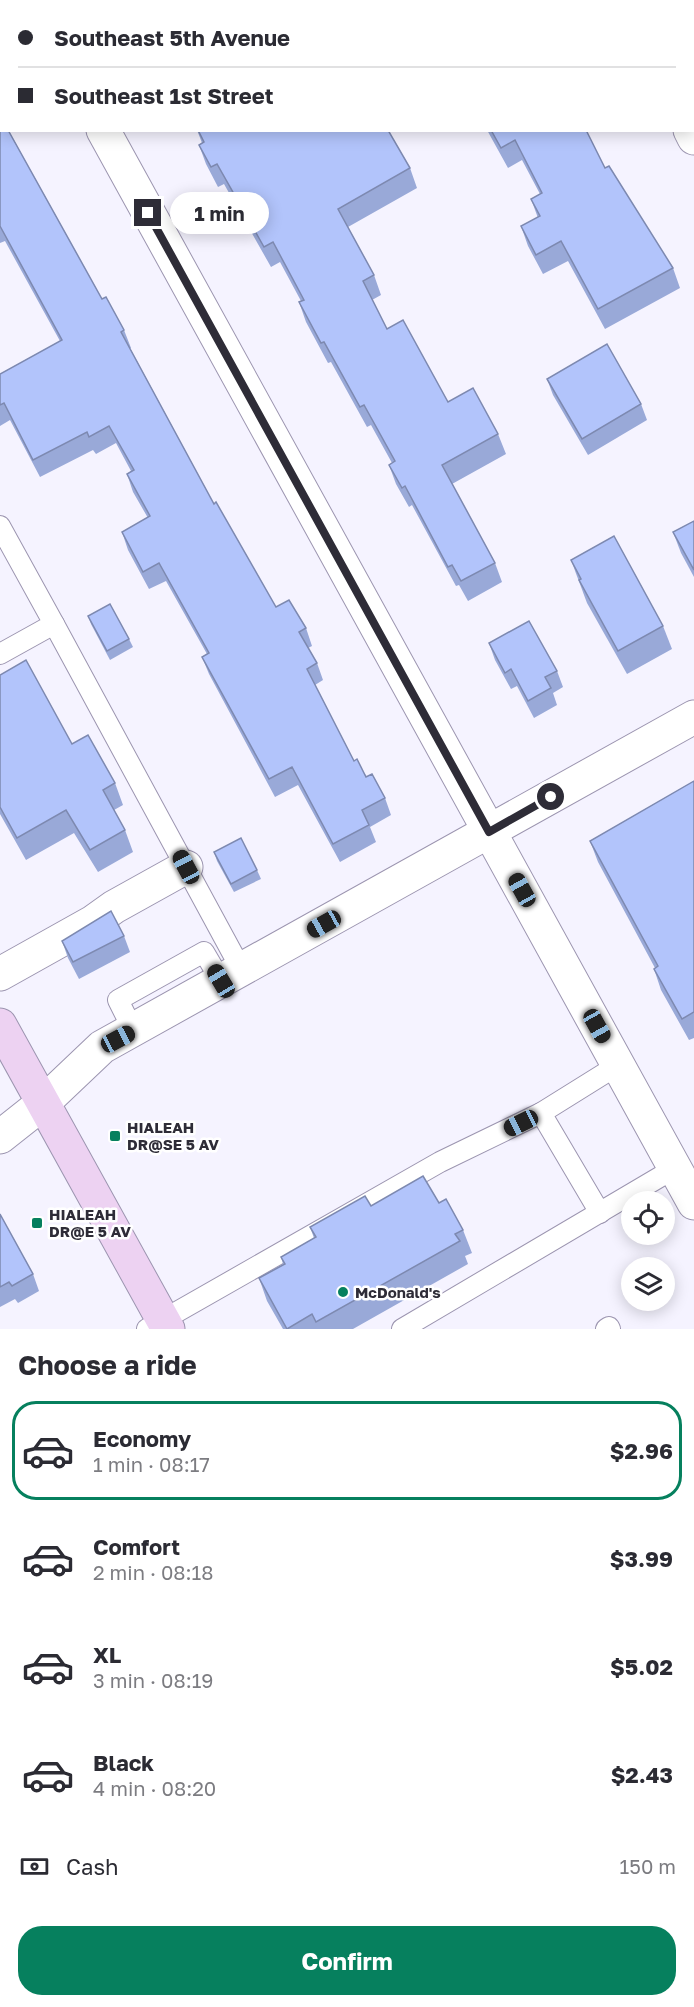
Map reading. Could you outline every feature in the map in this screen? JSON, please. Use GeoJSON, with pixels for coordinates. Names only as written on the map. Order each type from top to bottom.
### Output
{"type":"FeatureCollection","features":[{"type":"Feature","properties":{"kind":"main road"},"geometry":{"type":"LineString","coordinates":[[0,1025],[159,1326]]}},
{"type":"Feature","properties":{"kind":"street"},"geometry":{"type":"LineString","coordinates":[[104,132],[694,1203]]}},
{"type":"Feature","properties":{"kind":"street"},"geometry":{"type":"LineString","coordinates":[[0,1137],[43,1103],[102,1047],[694,717]]}},
{"type":"Feature","properties":{"kind":"street"},"geometry":{"type":"LineString","coordinates":[[0,974],[186,867]]}},
{"type":"Feature","properties":{"kind":"lane"},"geometry":{"type":"LineString","coordinates":[[0,526],[186,867],[231,975]]}},
{"type":"Feature","properties":{"kind":"lane"},"geometry":{"type":"LineString","coordinates":[[0,654],[54,624]]}},
{"type":"Feature","properties":{"kind":"lane"},"geometry":{"type":"LineString","coordinates":[[159,1326],[441,1162],[541,1113],[618,1065]]}},
{"type":"Feature","properties":{"kind":"lane"},"geometry":{"type":"LineString","coordinates":[[541,1113],[600,1213]]}},
{"type":"Feature","properties":{"kind":"lane"},"geometry":{"type":"LineString","coordinates":[[402,1329],[675,1168]]}},
{"type":"Feature","properties":{"kind":"building"},"geometry":{"type":"Polygon","coordinates":[[[0,132],[9,132],[102,299],[106,297],[124,330],[121,332],[214,504],[216,502],[276,607],[289,600],[306,628],[299,632],[317,663],[307,669],[354,761],[357,759],[366,777],[372,774],[385,798],[362,810],[369,825],[333,844],[292,767],[269,779],[202,657],[209,653],[159,563],[143,572],[122,532],[150,516],[127,474],[134,470],[109,426],[89,437],[87,432],[33,460],[4,403],[0,405],[0,374],[62,340],[0,226],[0,132]]]}},
{"type":"Feature","properties":{"kind":"building"},"geometry":{"type":"Polygon","coordinates":[[[199,132],[389,132],[410,168],[338,209],[374,275],[363,281],[387,329],[403,320],[448,402],[473,388],[498,434],[442,465],[495,563],[461,581],[452,565],[448,567],[405,486],[402,488],[389,465],[395,461],[364,405],[360,407],[324,342],[321,343],[299,302],[304,300],[273,242],[264,247],[217,164],[211,167],[199,145],[204,142],[199,132]]]}},
{"type":"Feature","properties":{"kind":"building"},"geometry":{"type":"Polygon","coordinates":[[[492,132],[587,132],[605,168],[609,166],[673,268],[598,309],[561,241],[536,255],[521,226],[540,216],[531,199],[542,193],[515,140],[501,148],[492,132]]]}},
{"type":"Feature","properties":{"kind":"building"},"geometry":{"type":"Polygon","coordinates":[[[607,344],[641,404],[582,439],[547,379],[607,344]]]}},
{"type":"Feature","properties":{"kind":"building"},"geometry":{"type":"Polygon","coordinates":[[[694,521],[694,570],[673,532],[694,521]]]}},
{"type":"Feature","properties":{"kind":"building"},"geometry":{"type":"Polygon","coordinates":[[[614,536],[663,626],[618,651],[579,580],[581,579],[571,560],[614,536]]]}},
{"type":"Feature","properties":{"kind":"building"},"geometry":{"type":"Polygon","coordinates":[[[110,604],[129,639],[107,651],[88,616],[110,604]]]}},
{"type":"Feature","properties":{"kind":"building"},"geometry":{"type":"Polygon","coordinates":[[[529,621],[557,671],[545,677],[551,688],[528,701],[511,669],[505,673],[489,643],[529,621]]]}},
{"type":"Feature","properties":{"kind":"building"},"geometry":{"type":"Polygon","coordinates":[[[26,660],[72,744],[88,735],[115,783],[103,790],[125,830],[90,850],[66,810],[17,838],[0,807],[0,675],[26,660]]]}},
{"type":"Feature","properties":{"kind":"building"},"geometry":{"type":"Polygon","coordinates":[[[694,781],[694,1012],[682,1019],[654,969],[658,966],[590,841],[694,781]]]}},
{"type":"Feature","properties":{"kind":"building"},"geometry":{"type":"Polygon","coordinates":[[[241,838],[257,870],[231,884],[214,852],[241,838]]]}},
{"type":"Feature","properties":{"kind":"building"},"geometry":{"type":"Polygon","coordinates":[[[111,911],[124,936],[73,962],[62,941],[111,911]]]}},
{"type":"Feature","properties":{"kind":"building"},"geometry":{"type":"Polygon","coordinates":[[[423,1176],[439,1203],[446,1199],[463,1230],[455,1234],[460,1241],[316,1322],[312,1314],[287,1329],[259,1278],[285,1264],[281,1257],[316,1237],[310,1227],[365,1196],[371,1206],[423,1176]]]}},
{"type":"Feature","properties":{"kind":"building"},"geometry":{"type":"Polygon","coordinates":[[[0,1214],[33,1274],[12,1286],[9,1282],[0,1287],[0,1214]]]}},
{"type":"Feature","properties":{"kind":"place","name":"HIALEAH DR@SE 5 AV"},"geometry":{"type":"Point","coordinates":[115,1136]}},
{"type":"Feature","properties":{"kind":"place","name":"HIALEAH DR@E 5 AV"},"geometry":{"type":"Point","coordinates":[37,1223]}},
{"type":"Feature","properties":{"kind":"place","name":"McDonald's"},"geometry":{"type":"Point","coordinates":[343,1292]}},
{"type":"Feature","properties":{"kind":"route"},"geometry":{"type":"LineString","coordinates":[[148,213],[489,832],[551,797]]}}]}
